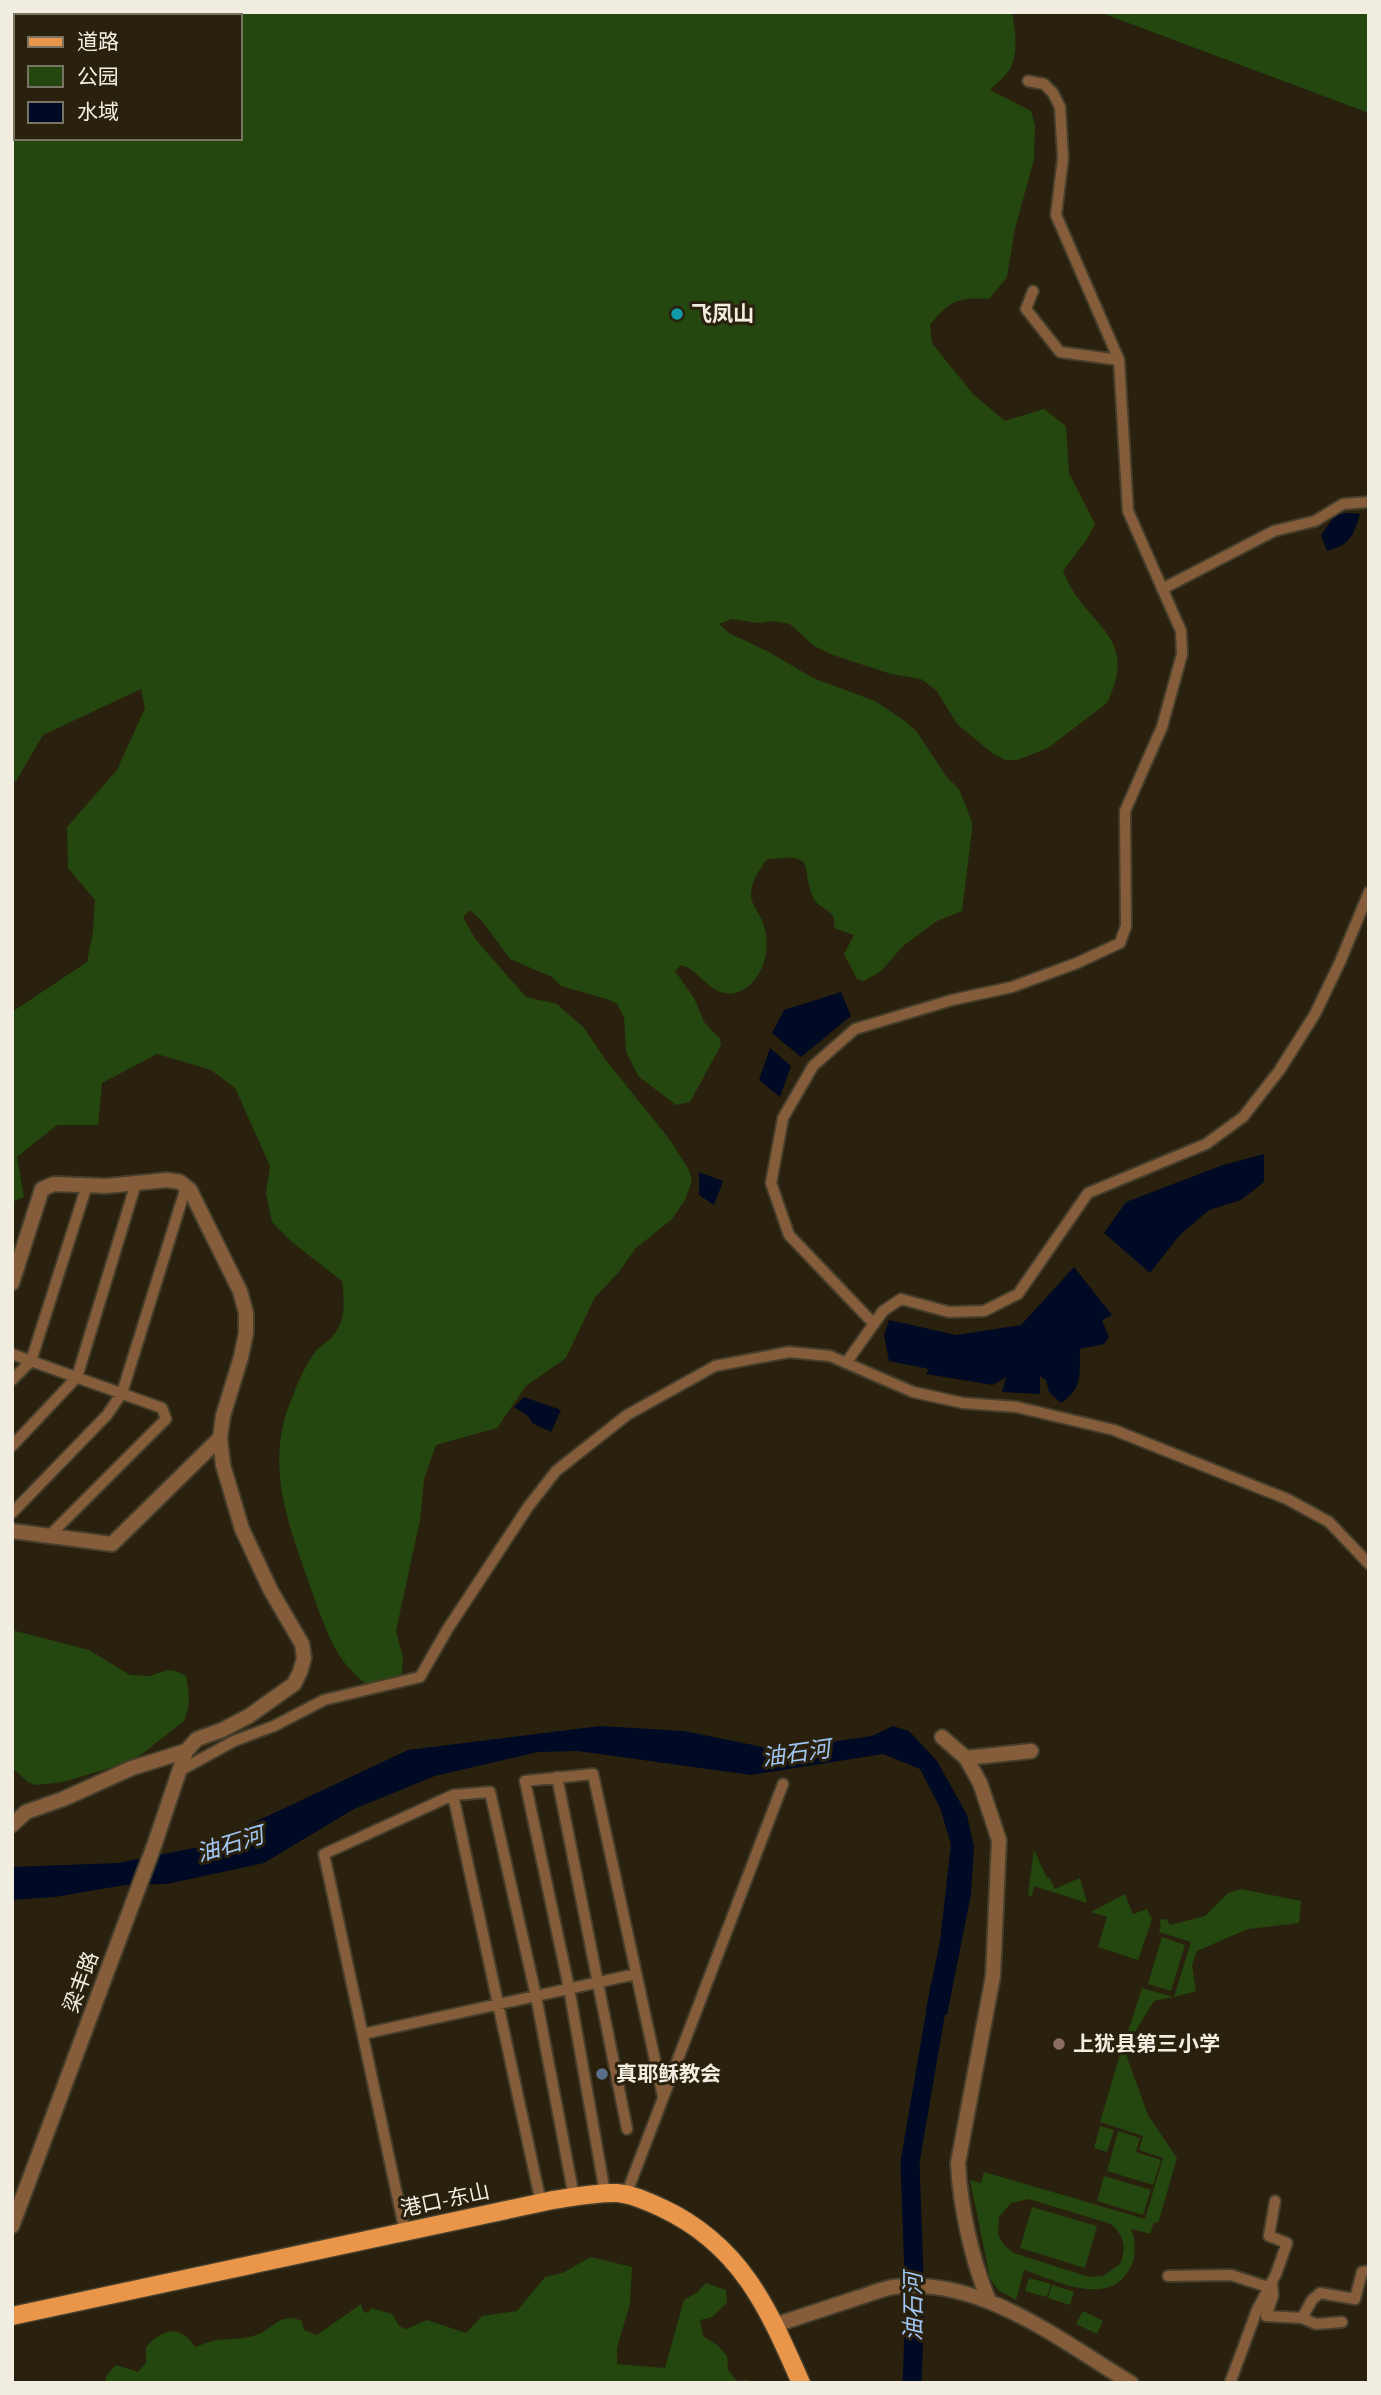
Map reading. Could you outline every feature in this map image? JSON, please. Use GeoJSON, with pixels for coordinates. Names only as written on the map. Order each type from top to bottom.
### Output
{"type":"FeatureCollection","features":[{"type":"Feature","properties":{"kind":"main road","name":"港口-东山"},"geometry":{"type":"LineString","coordinates":[[12,2316],[541,2203],[605,2193],[626,2195],[679,2216],[710,2236],[727,2252],[775,2325],[801,2383]]}},
{"type":"Feature","properties":{"kind":"street"},"geometry":{"type":"LineString","coordinates":[[874,1324],[789,1235],[771,1184],[783,1118],[813,1066],[855,1029],[952,1000],[1012,987],[1077,963],[1120,943],[1126,926],[1125,811],[1162,727],[1182,654],[1181,631],[1128,511],[1119,360],[1056,215],[1063,158],[1060,107],[1053,93],[1044,84],[1028,81]]}},
{"type":"Feature","properties":{"kind":"street"},"geometry":{"type":"LineString","coordinates":[[1033,291],[1026,309],[1059,352],[1119,360]]}},
{"type":"Feature","properties":{"kind":"street"},"geometry":{"type":"LineString","coordinates":[[1162,589],[1273,531],[1315,521],[1343,504],[1369,502]]}},
{"type":"Feature","properties":{"kind":"street"},"geometry":{"type":"LineString","coordinates":[[846,1363],[883,1311],[901,1299],[949,1312],[984,1311],[1018,1294],[1088,1193],[1206,1144],[1243,1117],[1279,1071],[1315,1014],[1369,892]]}},
{"type":"Feature","properties":{"kind":"street"},"geometry":{"type":"LineString","coordinates":[[12,1283],[42,1189],[54,1184],[87,1185],[167,1180],[180,1182],[186,1187],[240,1291],[246,1313],[246,1333],[241,1357],[223,1416],[220,1438],[223,1465],[242,1529],[271,1591],[302,1644],[303,1658],[294,1684],[250,1716],[197,1739],[186,1751],[132,1768],[63,1799],[26,1812],[12,1825]]}},
{"type":"Feature","properties":{"kind":"street"},"geometry":{"type":"LineString","coordinates":[[12,1446],[77,1377],[136,1183]]}},
{"type":"Feature","properties":{"kind":"street"},"geometry":{"type":"LineString","coordinates":[[12,1380],[31,1361],[87,1185]]}},
{"type":"Feature","properties":{"kind":"street"},"geometry":{"type":"LineString","coordinates":[[12,1513],[107,1415],[121,1393],[186,1187]]}},
{"type":"Feature","properties":{"kind":"street"},"geometry":{"type":"LineString","coordinates":[[181,1770],[234,1741],[274,1726],[324,1700],[420,1677],[447,1630],[520,1518],[556,1471],[627,1415],[715,1366],[789,1352],[830,1356],[913,1392],[963,1403],[1017,1407],[1114,1430],[1287,1499],[1329,1522],[1369,1564]]}},
{"type":"Feature","properties":{"kind":"street"},"geometry":{"type":"LineString","coordinates":[[12,1354],[162,1408],[166,1419],[49,1536]]}},
{"type":"Feature","properties":{"kind":"street"},"geometry":{"type":"LineString","coordinates":[[12,1531],[112,1544],[220,1438]]}},
{"type":"Feature","properties":{"kind":"street"},"geometry":{"type":"LineString","coordinates":[[942,1737],[966,1758],[979,1783],[999,1840],[993,1976],[958,2163],[975,2259],[989,2301]]}},
{"type":"Feature","properties":{"kind":"street","name":"梁丰路"},"geometry":{"type":"LineString","coordinates":[[12,2226],[155,1846],[186,1751]]}},
{"type":"Feature","properties":{"kind":"street"},"geometry":{"type":"LineString","coordinates":[[966,1758],[1031,1751]]}},
{"type":"Feature","properties":{"kind":"street"},"geometry":{"type":"LineString","coordinates":[[605,2193],[569,1988],[525,1781],[593,1774],[663,2097]]}},
{"type":"Feature","properties":{"kind":"street"},"geometry":{"type":"LineString","coordinates":[[557,1777],[627,2129]]}},
{"type":"Feature","properties":{"kind":"street"},"geometry":{"type":"LineString","coordinates":[[626,2195],[783,1784]]}},
{"type":"Feature","properties":{"kind":"street"},"geometry":{"type":"LineString","coordinates":[[405,2232],[324,1854],[453,1795],[490,1792],[536,1996],[574,2197]]}},
{"type":"Feature","properties":{"kind":"street"},"geometry":{"type":"LineString","coordinates":[[453,1795],[541,2203]]}},
{"type":"Feature","properties":{"kind":"street"},"geometry":{"type":"LineString","coordinates":[[363,2034],[636,1973]]}},
{"type":"Feature","properties":{"kind":"street"},"geometry":{"type":"LineString","coordinates":[[1230,2383],[1287,2243],[1269,2236],[1275,2201]]}},
{"type":"Feature","properties":{"kind":"street"},"geometry":{"type":"LineString","coordinates":[[1303,2318],[1312,2300],[1320,2293],[1355,2299],[1362,2272],[1369,2271]]}},
{"type":"Feature","properties":{"kind":"street"},"geometry":{"type":"LineString","coordinates":[[1168,2276],[1231,2274],[1270,2284]]}},
{"type":"Feature","properties":{"kind":"street"},"geometry":{"type":"LineString","coordinates":[[1270,2284],[1273,2296],[1266,2316],[1303,2318],[1316,2325],[1342,2322]]}},
{"type":"Feature","properties":{"kind":"street"},"geometry":{"type":"LineString","coordinates":[[775,2325],[890,2287],[927,2286],[970,2294],[989,2301],[1068,2344],[1131,2383]]}},
{"type":"Feature","properties":{"kind":"green space"},"geometry":{"type":"Polygon","coordinates":[[[12,12],[1012,12],[1015,56],[1006,75],[990,90],[1031,111],[1035,125],[1034,160],[1015,228],[1007,277],[989,299],[962,300],[943,311],[930,325],[932,343],[974,395],[1005,421],[1044,409],[1066,426],[1069,473],[1095,524],[1063,571],[1073,590],[1114,646],[1118,661],[1116,680],[1107,703],[1048,748],[1017,760],[1005,760],[992,753],[957,724],[936,690],[921,679],[891,674],[833,655],[814,646],[790,624],[732,619],[719,624],[729,633],[769,652],[813,678],[875,701],[905,721],[917,732],[946,776],[959,789],[972,822],[972,831],[962,911],[937,921],[903,946],[881,971],[864,981],[857,979],[844,954],[854,935],[834,928],[832,915],[812,896],[804,863],[795,858],[768,859],[757,874],[751,893],[764,926],[767,944],[757,977],[745,989],[730,993],[715,990],[687,967],[681,965],[675,971],[694,998],[704,1022],[720,1039],[721,1045],[690,1102],[676,1105],[638,1076],[626,1051],[624,1017],[617,1004],[561,986],[552,977],[510,959],[482,921],[470,910],[463,917],[476,940],[526,997],[557,1004],[584,1028],[605,1059],[670,1140],[689,1170],[692,1181],[685,1200],[672,1219],[635,1249],[619,1272],[595,1297],[566,1358],[526,1386],[497,1428],[436,1445],[424,1479],[420,1520],[396,1631],[403,1657],[401,1684],[379,1694],[348,1667],[330,1637],[295,1544],[280,1477],[279,1454],[288,1408],[309,1361],[332,1337],[340,1324],[343,1310],[342,1281],[293,1243],[272,1222],[266,1193],[270,1166],[235,1088],[211,1070],[157,1054],[102,1083],[98,1125],[57,1125],[17,1157],[24,1197],[12,1202],[12,1012],[87,962],[93,932],[95,900],[68,868],[67,827],[117,770],[145,708],[141,689],[43,735],[16,781],[12,781],[12,12]]]}},
{"type":"Feature","properties":{"kind":"green space"},"geometry":{"type":"Polygon","coordinates":[[[1099,12],[1369,12],[1369,113],[1099,12]]]}},
{"type":"Feature","properties":{"kind":"green space"},"geometry":{"type":"Polygon","coordinates":[[[12,1630],[89,1650],[130,1675],[150,1676],[167,1670],[186,1676],[189,1698],[184,1721],[133,1761],[63,1782],[36,1785],[28,1782],[12,1768],[12,1630]]]}},
{"type":"Feature","properties":{"kind":"green space"},"geometry":{"type":"Polygon","coordinates":[[[1034,1850],[1055,1889],[1080,1878],[1087,1903],[1034,1886],[1032,1896],[1028,1895],[1034,1850]]]}},
{"type":"Feature","properties":{"kind":"green space"},"geometry":{"type":"Polygon","coordinates":[[[1241,1889],[1301,1901],[1299,1923],[1248,1929],[1197,1951],[1192,1965],[1196,1991],[1174,1997],[1191,1942],[1159,1932],[1159,1920],[1167,1919],[1170,1925],[1205,1916],[1228,1893],[1241,1889]]]}},
{"type":"Feature","properties":{"kind":"green space"},"geometry":{"type":"Polygon","coordinates":[[[1125,1894],[1133,1914],[1147,1909],[1152,1919],[1138,1960],[1098,1947],[1107,1917],[1091,1912],[1125,1894]]]}},
{"type":"Feature","properties":{"kind":"green space"},"geometry":{"type":"Polygon","coordinates":[[[1162,1937],[1185,1945],[1171,1991],[1148,1984],[1162,1937]]]}},
{"type":"Feature","properties":{"kind":"green space"},"geometry":{"type":"Polygon","coordinates":[[[1142,1988],[1173,1997],[1154,2001],[1130,2040],[1126,2038],[1142,1988]]]}},
{"type":"Feature","properties":{"kind":"green space"},"geometry":{"type":"Polygon","coordinates":[[[1122,2048],[1148,2115],[1177,2158],[1158,2223],[1154,2222],[1150,2234],[1131,2229],[1135,2244],[1133,2260],[1129,2270],[1119,2281],[1108,2287],[1080,2288],[1024,2270],[1016,2300],[998,2290],[990,2278],[970,2180],[981,2183],[984,2172],[1145,2219],[1163,2158],[1139,2150],[1143,2136],[1100,2122],[1122,2048]],[[1029,2199],[1011,2203],[999,2217],[998,2235],[1004,2245],[1014,2253],[1089,2277],[1103,2276],[1120,2264],[1124,2247],[1119,2233],[1111,2224],[1029,2199]]]}},
{"type":"Feature","properties":{"kind":"green space"},"geometry":{"type":"Polygon","coordinates":[[[1100,2126],[1114,2130],[1107,2152],[1094,2148],[1100,2126]]]}},
{"type":"Feature","properties":{"kind":"green space"},"geometry":{"type":"Polygon","coordinates":[[[1118,2131],[1140,2138],[1136,2152],[1161,2160],[1153,2185],[1107,2171],[1118,2131]]]}},
{"type":"Feature","properties":{"kind":"green space"},"geometry":{"type":"Polygon","coordinates":[[[1104,2176],[1151,2190],[1143,2215],[1097,2201],[1104,2176]]]}},
{"type":"Feature","properties":{"kind":"green space"},"geometry":{"type":"Polygon","coordinates":[[[1032,2207],[1097,2226],[1085,2268],[1020,2248],[1032,2207]]]}},
{"type":"Feature","properties":{"kind":"green space"},"geometry":{"type":"Polygon","coordinates":[[[591,2257],[632,2267],[630,2304],[617,2348],[617,2364],[665,2368],[684,2300],[698,2292],[706,2283],[726,2290],[727,2303],[712,2317],[700,2320],[703,2336],[727,2356],[728,2370],[737,2381],[748,2380],[750,2383],[106,2383],[106,2376],[116,2365],[138,2372],[146,2363],[146,2347],[165,2333],[178,2332],[195,2347],[214,2341],[255,2336],[289,2318],[302,2321],[304,2330],[317,2335],[361,2304],[363,2311],[368,2313],[371,2308],[392,2314],[399,2326],[406,2329],[427,2320],[466,2333],[482,2316],[517,2311],[545,2277],[562,2273],[591,2257]]]}},
{"type":"Feature","properties":{"kind":"green space"},"geometry":{"type":"Polygon","coordinates":[[[1029,2278],[1051,2284],[1047,2297],[1025,2291],[1029,2278]]]}},
{"type":"Feature","properties":{"kind":"green space"},"geometry":{"type":"Polygon","coordinates":[[[1052,2285],[1074,2292],[1070,2305],[1048,2298],[1052,2285]]]}},
{"type":"Feature","properties":{"kind":"green space"},"geometry":{"type":"Polygon","coordinates":[[[1083,2311],[1103,2321],[1097,2334],[1076,2324],[1083,2311]]]}},
{"type":"Feature","properties":{"kind":"water"},"geometry":{"type":"Polygon","coordinates":[[[1336,514],[1360,514],[1353,534],[1346,542],[1327,551],[1321,535],[1336,514]]]}},
{"type":"Feature","properties":{"kind":"water"},"geometry":{"type":"Polygon","coordinates":[[[841,992],[851,1016],[801,1057],[772,1033],[784,1010],[841,992]]]}},
{"type":"Feature","properties":{"kind":"water"},"geometry":{"type":"Polygon","coordinates":[[[770,1048],[791,1066],[780,1097],[759,1080],[770,1048]]]}},
{"type":"Feature","properties":{"kind":"water"},"geometry":{"type":"Polygon","coordinates":[[[1264,1154],[1264,1182],[1241,1200],[1209,1210],[1179,1236],[1150,1273],[1104,1233],[1126,1202],[1223,1165],[1264,1154]]]}},
{"type":"Feature","properties":{"kind":"water"},"geometry":{"type":"Polygon","coordinates":[[[699,1172],[723,1181],[714,1205],[699,1195],[699,1172]]]}},
{"type":"Feature","properties":{"kind":"water"},"geometry":{"type":"Polygon","coordinates":[[[1074,1267],[1112,1315],[1102,1320],[1109,1337],[1104,1344],[1080,1349],[1077,1386],[1061,1403],[1049,1392],[1046,1380],[1040,1376],[1040,1394],[1002,1392],[1006,1377],[993,1385],[926,1374],[929,1369],[889,1361],[884,1335],[889,1320],[956,1335],[1021,1325],[1074,1267]]]}},
{"type":"Feature","properties":{"kind":"water"},"geometry":{"type":"Polygon","coordinates":[[[524,1397],[561,1410],[551,1432],[532,1423],[528,1416],[514,1407],[524,1397]]]}},
{"type":"Feature","properties":{"kind":"water"},"geometry":{"type":"Polygon","coordinates":[[[600,1726],[684,1731],[777,1750],[872,1736],[893,1726],[909,1731],[937,1761],[967,1815],[974,1847],[971,1894],[947,2015],[926,2010],[940,1941],[951,1844],[940,1808],[920,1769],[883,1754],[751,1775],[578,1751],[538,1752],[435,1776],[354,1809],[264,1863],[167,1884],[125,1885],[55,1897],[12,1900],[12,1867],[118,1863],[204,1846],[408,1750],[600,1726]]]}},
{"type":"Feature","properties":{"kind":"waterway","name":"油石河"},"geometry":{"type":"LineString","coordinates":[[912,2383],[915,2305],[910,2162],[940,1987]]}},
{"type":"Feature","properties":{"kind":"place","name":"飞凤山"},"geometry":{"type":"Point","coordinates":[677,314]}},
{"type":"Feature","properties":{"kind":"place","name":"上犹县第三小学"},"geometry":{"type":"Point","coordinates":[1059,2044]}},
{"type":"Feature","properties":{"kind":"place","name":"真耶稣教会"},"geometry":{"type":"Point","coordinates":[602,2074]}}]}
